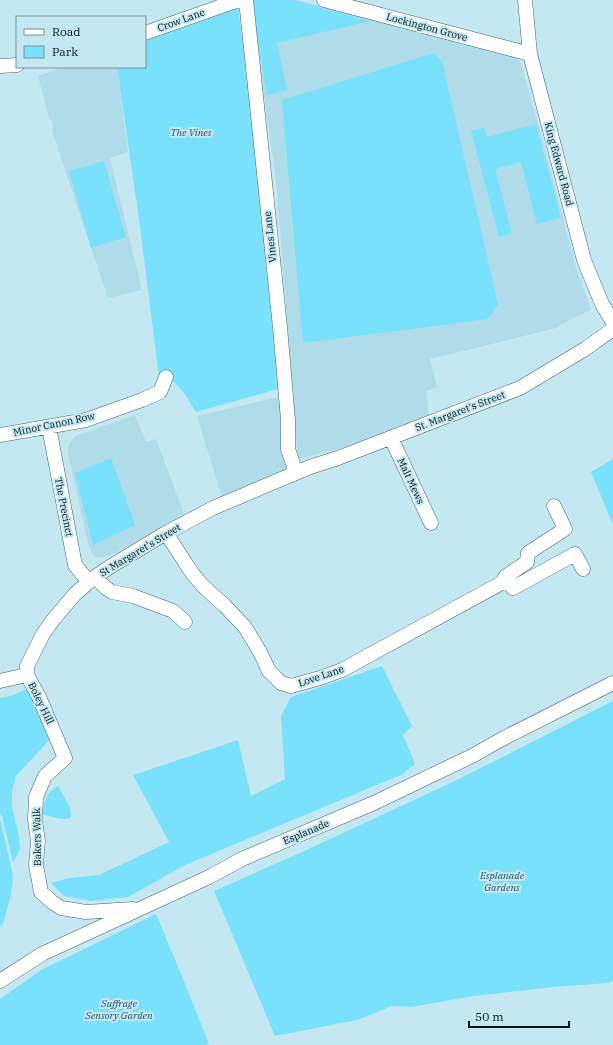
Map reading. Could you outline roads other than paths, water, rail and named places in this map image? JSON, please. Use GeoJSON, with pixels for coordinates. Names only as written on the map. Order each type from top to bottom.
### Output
{"type":"FeatureCollection","features":[{"type":"Feature","properties":{"kind":"street","name":"Crow Lane"},"geometry":{"type":"LineString","coordinates":[[146,33],[239,0]]}},
{"type":"Feature","properties":{"kind":"street","name":"Vines Lane"},"geometry":{"type":"LineString","coordinates":[[246,0],[280,327],[288,420],[288,449],[296,473]]}},
{"type":"Feature","properties":{"kind":"street","name":"Lockington Grove"},"geometry":{"type":"LineString","coordinates":[[324,0],[530,54]]}},
{"type":"Feature","properties":{"kind":"street","name":"King Edward Road"},"geometry":{"type":"LineString","coordinates":[[525,0],[530,54],[584,260],[602,304],[613,322]]}},
{"type":"Feature","properties":{"kind":"street"},"geometry":{"type":"LineString","coordinates":[[0,66],[16,65]]}},
{"type":"Feature","properties":{"kind":"street","name":"St. Margaret's Street"},"geometry":{"type":"LineString","coordinates":[[296,473],[520,388],[584,349],[613,329]]}},
{"type":"Feature","properties":{"kind":"street","name":"Minor Canon Row"},"geometry":{"type":"LineString","coordinates":[[0,435],[86,420],[160,392],[166,377]]}},
{"type":"Feature","properties":{"kind":"street","name":"The Precinct"},"geometry":{"type":"LineString","coordinates":[[49,427],[75,565],[92,580],[112,592],[134,596],[173,611],[185,622]]}},
{"type":"Feature","properties":{"kind":"street","name":"Malt Mews"},"geometry":{"type":"LineString","coordinates":[[391,438],[431,524]]}},
{"type":"Feature","properties":{"kind":"street","name":"St Margaret's Street"},"geometry":{"type":"LineString","coordinates":[[27,674],[27,666],[47,627],[71,598],[108,568],[166,533],[213,508],[296,473]]}},
{"type":"Feature","properties":{"kind":"street","name":"Love Lane"},"geometry":{"type":"LineString","coordinates":[[166,533],[192,573],[245,627],[269,671],[281,683],[292,686],[342,670],[507,580],[505,577],[527,562],[528,553],[565,529],[554,506]]}},
{"type":"Feature","properties":{"kind":"street"},"geometry":{"type":"LineString","coordinates":[[507,580],[512,588],[575,554],[583,569]]}},
{"type":"Feature","properties":{"kind":"street","name":"Boley Hill"},"geometry":{"type":"LineString","coordinates":[[0,681],[27,674],[40,697],[65,758]]}},
{"type":"Feature","properties":{"kind":"street","name":"Esplanade"},"geometry":{"type":"LineString","coordinates":[[0,981],[42,954],[209,877],[242,859],[374,802],[474,755],[613,683]]}},
{"type":"Feature","properties":{"kind":"street","name":"Bakers Walk"},"geometry":{"type":"LineString","coordinates":[[65,758],[45,776],[36,797],[35,820],[38,841],[36,865],[41,892],[61,908],[86,912],[141,909]]}},
{"type":"Feature","properties":{"kind":"park label","name":"The Vines"},"geometry":{"type":"Point","coordinates":[191,132]}},
{"type":"Feature","properties":{"kind":"park label","name":"Esplanade Gardens"},"geometry":{"type":"Point","coordinates":[502,880]}},
{"type":"Feature","properties":{"kind":"park label","name":"Suffrage Sensory Garden"},"geometry":{"type":"Point","coordinates":[119,1008]}}]}
